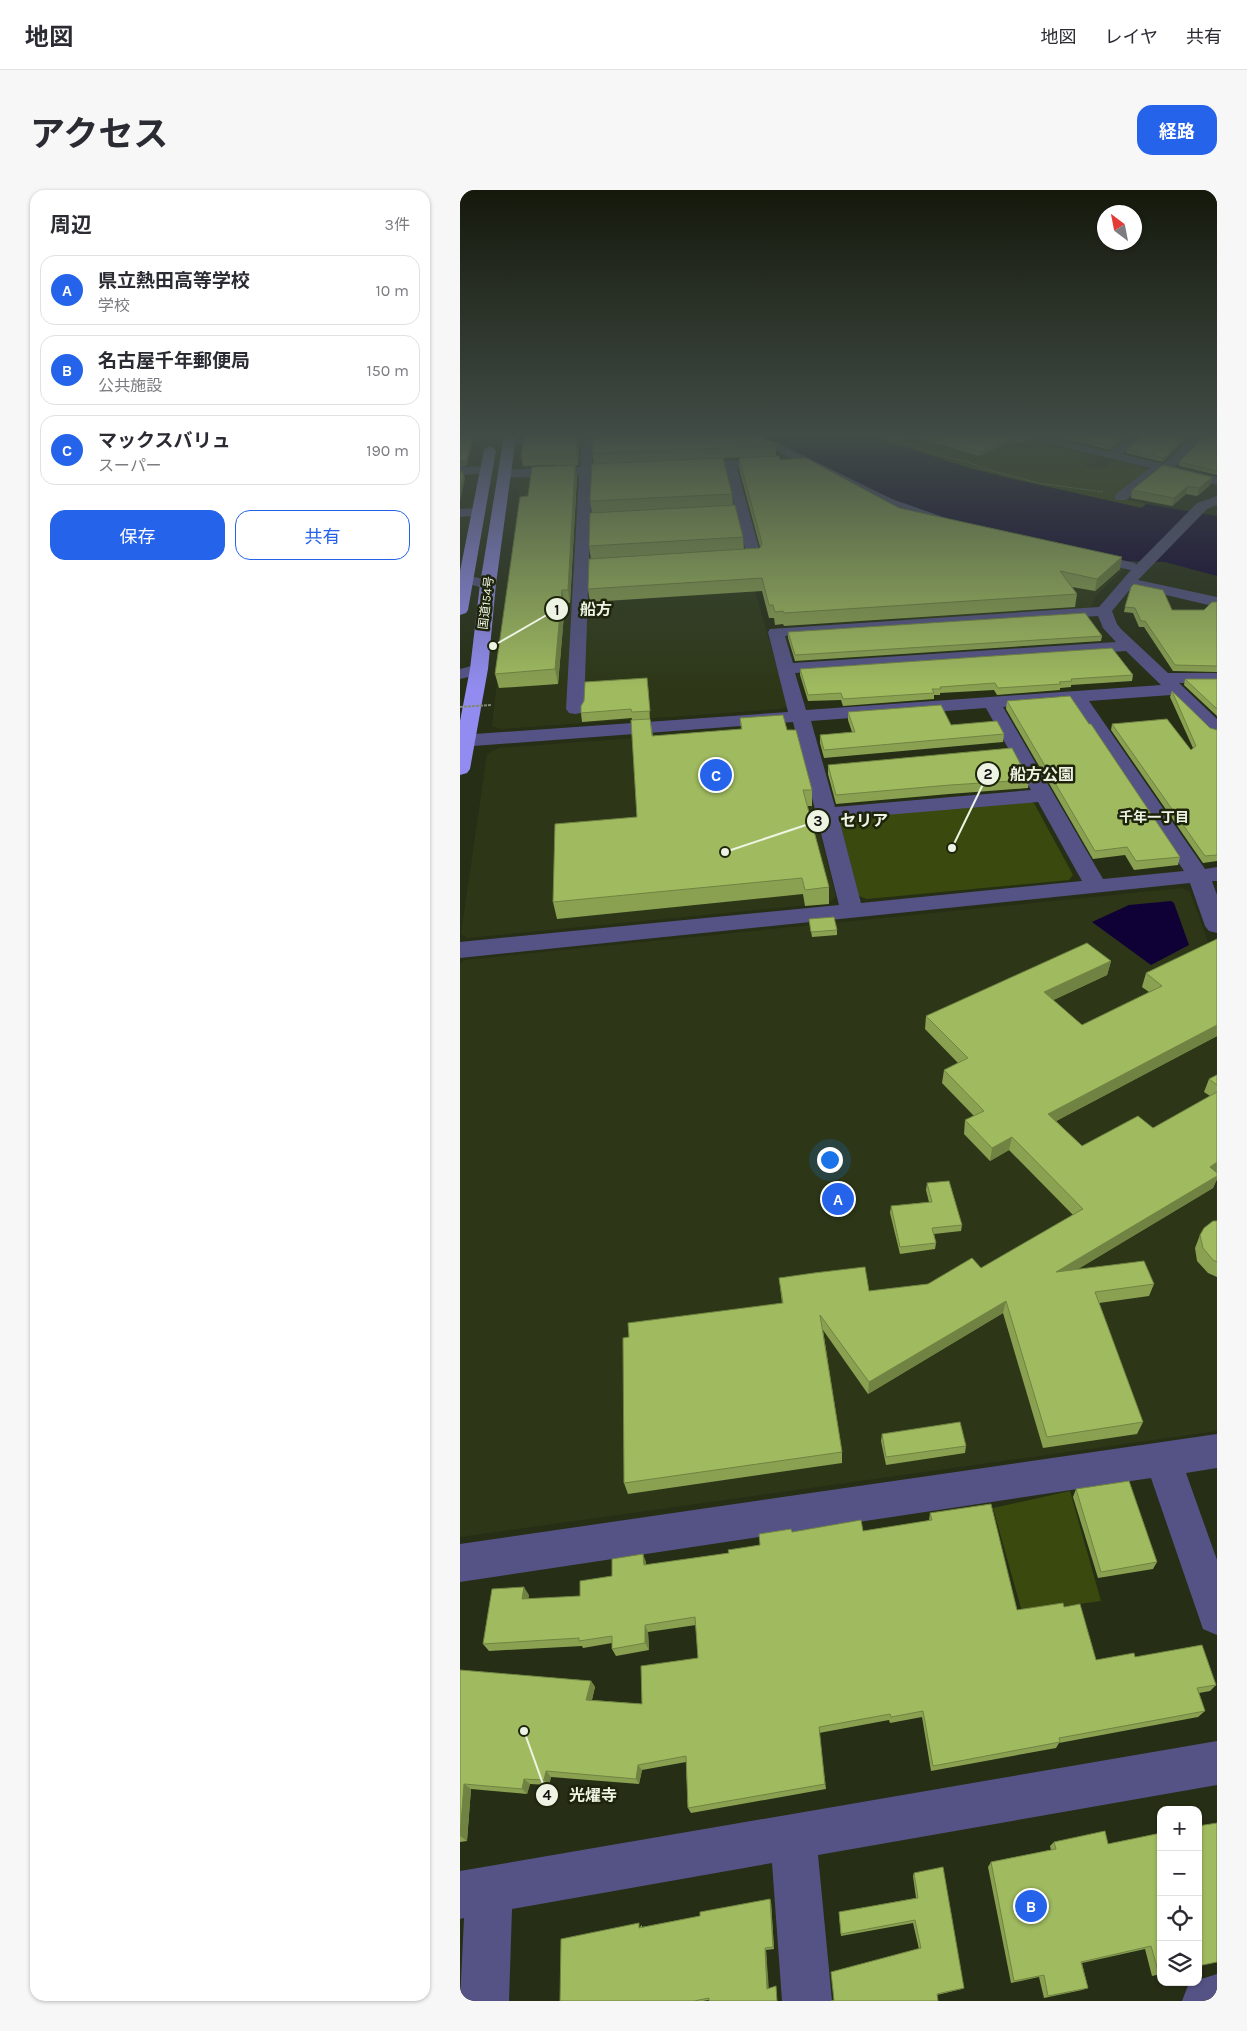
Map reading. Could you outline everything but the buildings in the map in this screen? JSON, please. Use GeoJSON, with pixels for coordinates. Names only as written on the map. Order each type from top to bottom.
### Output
{"type":"FeatureCollection","features":[{"type":"Feature","properties":{"kind":"highway","name":"国道154号"},"geometry":{"type":"LineString","coordinates":[[460,610],[462,584],[476,521]]}},
{"type":"Feature","properties":{"kind":"highway","name":"国道154号"},"geometry":{"type":"LineString","coordinates":[[460,769],[463,741],[479,670],[498,521]]}},
{"type":"Feature","properties":{"kind":"street"},"geometry":{"type":"LineString","coordinates":[[575,709],[586,566],[587,521]]}},
{"type":"Feature","properties":{"kind":"street"},"geometry":{"type":"LineString","coordinates":[[716,559],[754,556],[741,521]]}},
{"type":"Feature","properties":{"kind":"street"},"geometry":{"type":"LineString","coordinates":[[941,521],[954,525]]}},
{"type":"Feature","properties":{"kind":"street"},"geometry":{"type":"LineString","coordinates":[[852,910],[776,632],[1104,611],[1128,582],[1136,566],[1186,521]]}},
{"type":"Feature","properties":{"kind":"street"},"geometry":{"type":"LineString","coordinates":[[1074,554],[1136,566]]}},
{"type":"Feature","properties":{"kind":"street"},"geometry":{"type":"LineString","coordinates":[[1128,582],[1213,601],[1217,615]]}},
{"type":"Feature","properties":{"kind":"street"},"geometry":{"type":"LineString","coordinates":[[462,584],[488,590]]}},
{"type":"Feature","properties":{"kind":"street"},"geometry":{"type":"LineString","coordinates":[[1104,611],[1109,625],[1217,729]]}},
{"type":"Feature","properties":{"kind":"street"},"geometry":{"type":"LineString","coordinates":[[785,669],[1131,646]]}},
{"type":"Feature","properties":{"kind":"street"},"geometry":{"type":"LineString","coordinates":[[460,674],[479,670]]}},
{"type":"Feature","properties":{"kind":"street"},"geometry":{"type":"LineString","coordinates":[[463,741],[1078,696],[1217,678]]}},
{"type":"Feature","properties":{"kind":"street"},"geometry":{"type":"LineString","coordinates":[[1078,696],[1208,875],[1217,926]]}},
{"type":"Feature","properties":{"kind":"street"},"geometry":{"type":"LineString","coordinates":[[992,703],[1009,750],[1044,795],[1096,886]]}},
{"type":"Feature","properties":{"kind":"street"},"geometry":{"type":"LineString","coordinates":[[814,767],[836,765]]}},
{"type":"Feature","properties":{"kind":"street"},"geometry":{"type":"LineString","coordinates":[[826,814],[1044,795]]}},
{"type":"Feature","properties":{"kind":"street"},"geometry":{"type":"LineString","coordinates":[[460,950],[1208,875]]}},
{"type":"Feature","properties":{"kind":"street"},"geometry":{"type":"LineString","coordinates":[[460,1562],[1217,1451]]}},
{"type":"Feature","properties":{"kind":"street"},"geometry":{"type":"LineString","coordinates":[[1162,1458],[1217,1615]]}},
{"type":"Feature","properties":{"kind":"street"},"geometry":{"type":"LineString","coordinates":[[484,2001],[475,1893],[1217,1763]]}},
{"type":"Feature","properties":{"kind":"street"},"geometry":{"type":"LineString","coordinates":[[793,1837],[808,2001]]}},
{"type":"Feature","properties":{"kind":"street"},"geometry":{"type":"LineString","coordinates":[[1207,2001],[1217,1999]]}},
{"type":"Feature","properties":{"kind":"path"},"geometry":{"type":"LineString","coordinates":[[460,707],[490,705]]}},
{"type":"Feature","properties":{"kind":"shaded area"},"geometry":{"type":"Polygon","coordinates":[[[515,521],[979,521],[1127,566],[1097,595],[1090,608],[904,621],[900,612],[776,578],[755,591],[788,706],[781,709],[500,729],[492,726],[515,521]]]}},
{"type":"Feature","properties":{"kind":"shaded area"},"geometry":{"type":"Polygon","coordinates":[[[949,521],[1217,521],[1217,576],[1165,562],[1125,561],[949,521]]]}},
{"type":"Feature","properties":{"kind":"shaded area"},"geometry":{"type":"Polygon","coordinates":[[[787,727],[793,729],[836,897],[829,903],[467,938],[461,934],[487,754],[498,748],[787,727]]]}},
{"type":"Feature","properties":{"kind":"shaded area"},"geometry":{"type":"Polygon","coordinates":[[[1027,800],[1034,803],[1073,875],[1069,880],[867,899],[859,896],[839,820],[844,816],[1027,800]]]}},
{"type":"Feature","properties":{"kind":"shaded area"},"geometry":{"type":"Polygon","coordinates":[[[1182,888],[1190,892],[1217,967],[1217,1431],[460,1537],[460,964],[464,960],[1182,888]]]}},
{"type":"Feature","properties":{"kind":"shaded area"},"geometry":{"type":"Polygon","coordinates":[[[1171,901],[1174,903],[1189,945],[1151,965],[1092,922],[1129,905],[1171,901]]]}},
{"type":"Feature","properties":{"kind":"shaded area"},"geometry":{"type":"Polygon","coordinates":[[[1070,1491],[1101,1601],[1022,1612],[993,1508],[1070,1491]]]}},
{"type":"Feature","properties":{"kind":"place","name":"船方"},"geometry":{"type":"Point","coordinates":[493,646]}},
{"type":"Feature","properties":{"kind":"place","name":"マックスバリュ"},"geometry":{"type":"Point","coordinates":[716,775]}},
{"type":"Feature","properties":{"kind":"place","name":"船方公園"},"geometry":{"type":"Point","coordinates":[952,848]}},
{"type":"Feature","properties":{"kind":"place","name":"セリア"},"geometry":{"type":"Point","coordinates":[725,852]}},
{"type":"Feature","properties":{"kind":"place","name":"県立熱田高等学校"},"geometry":{"type":"Point","coordinates":[838,1199]}},
{"type":"Feature","properties":{"kind":"place","name":"光燿寺"},"geometry":{"type":"Point","coordinates":[524,1731]}},
{"type":"Feature","properties":{"kind":"place","name":"名古屋千年郵便局"},"geometry":{"type":"Point","coordinates":[1031,1906]}},
{"type":"Feature","properties":{"kind":"district","name":"千年一丁目"},"geometry":{"type":"Point","coordinates":[1154,817]}}]}
